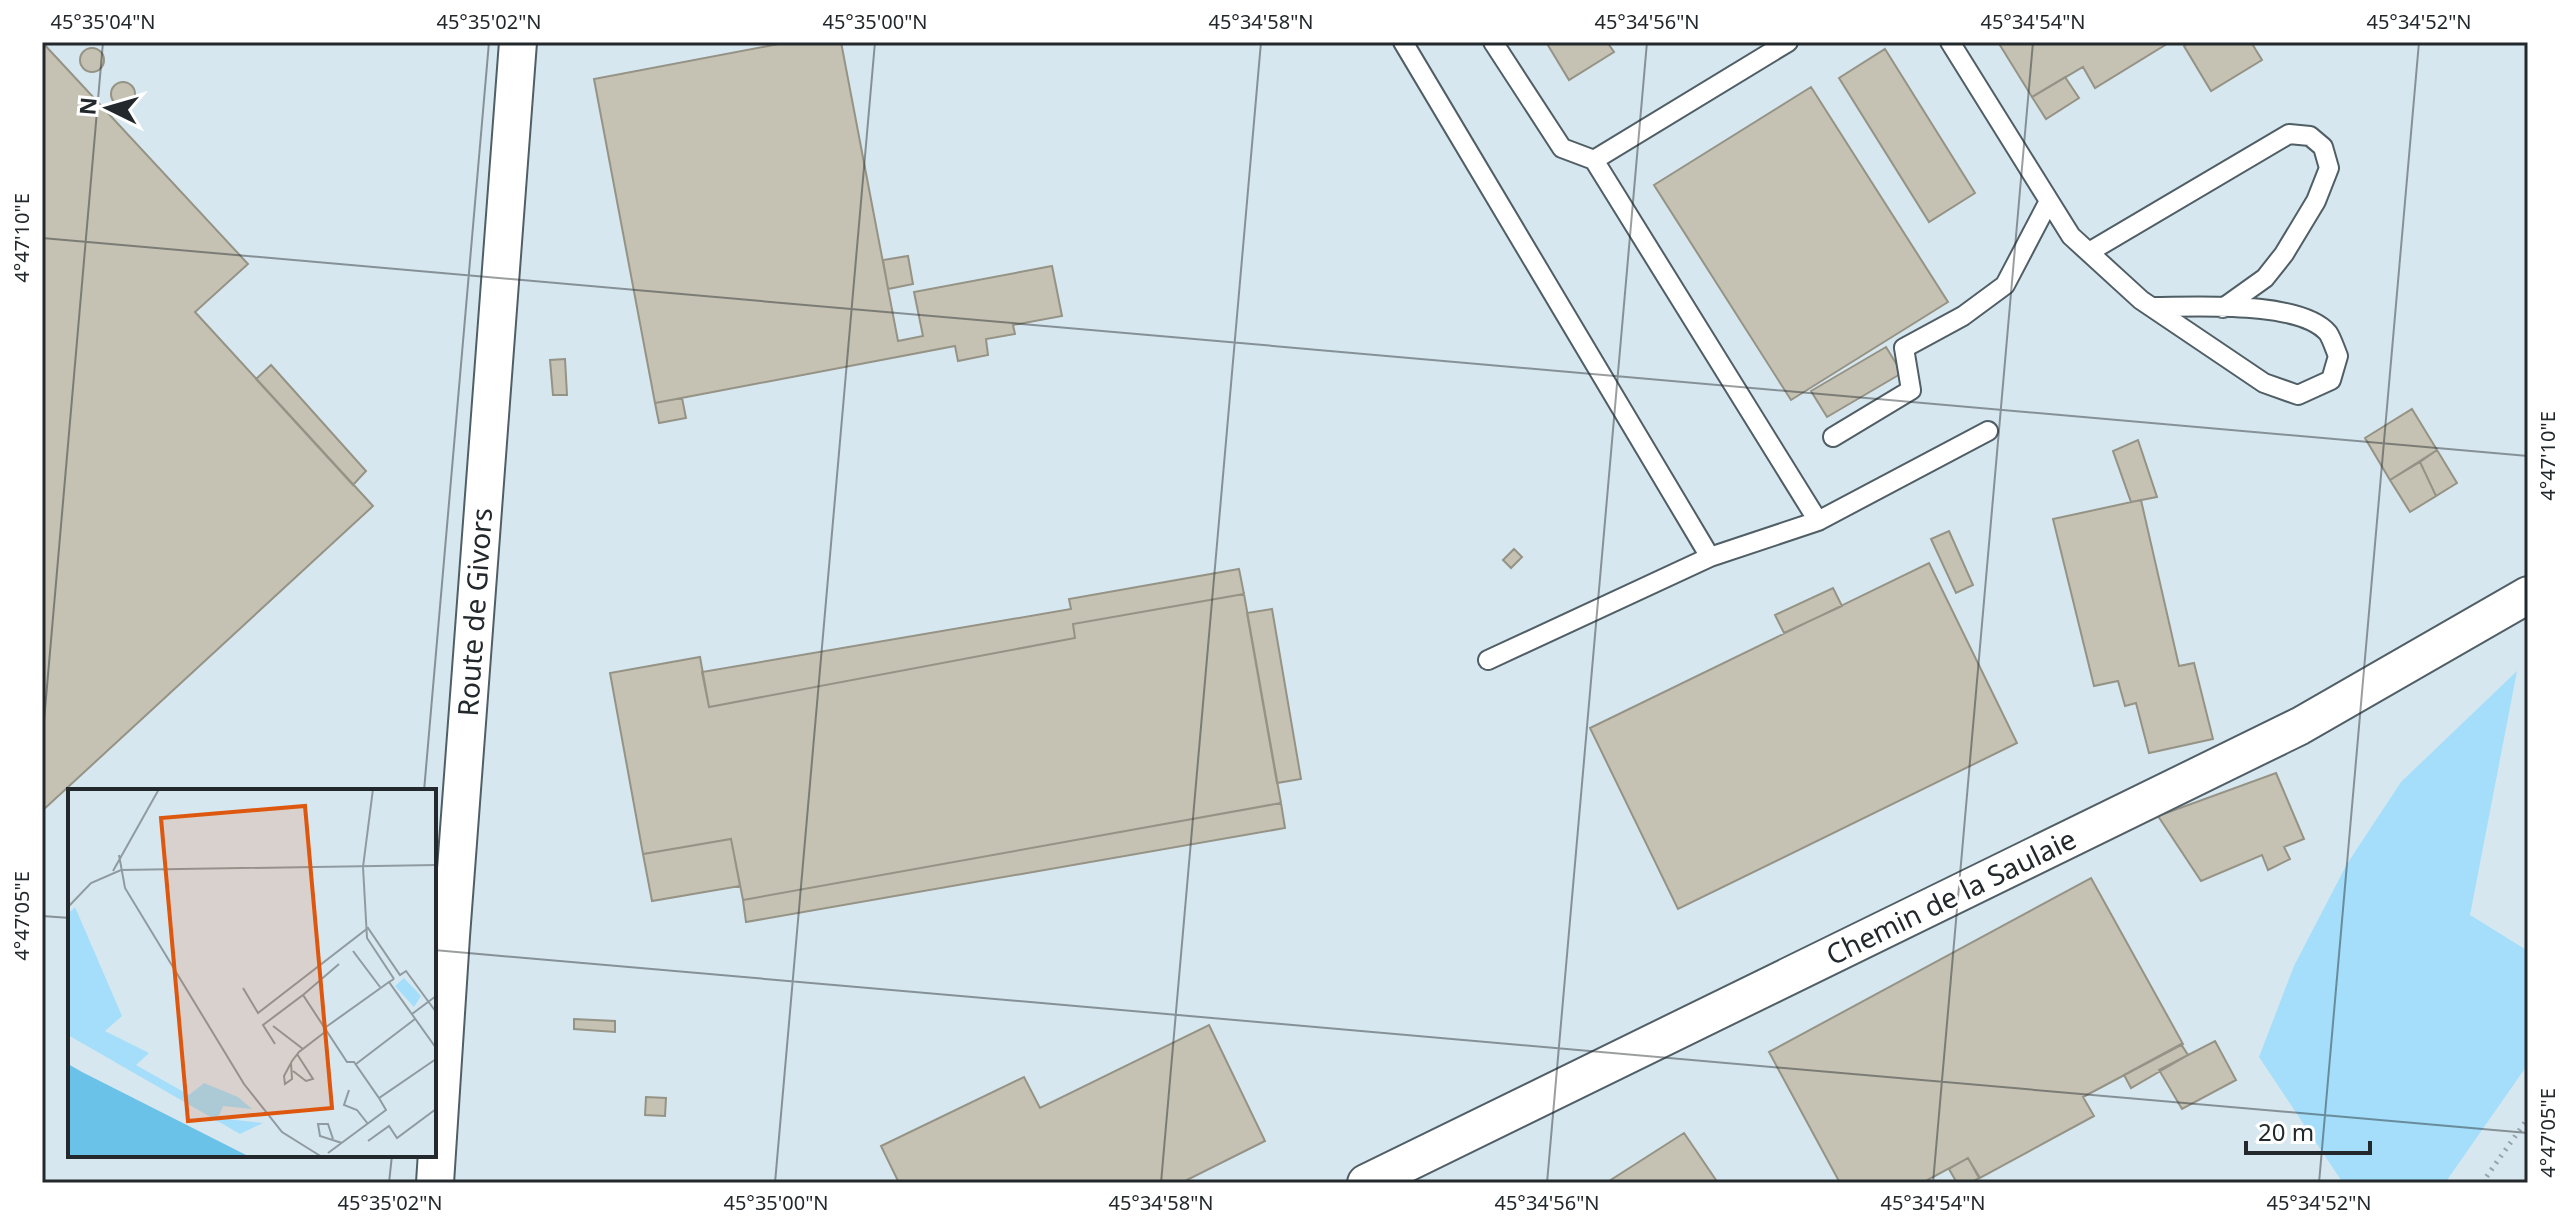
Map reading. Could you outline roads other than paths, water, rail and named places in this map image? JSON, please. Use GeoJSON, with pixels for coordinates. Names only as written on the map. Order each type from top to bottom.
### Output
{"type":"FeatureCollection","features":[{"type":"Feature","properties":{"kind":"street","name":"Route de Givors"},"geometry":{"type":"LineString","coordinates":[[435,1183],[518,42]]}},
{"type":"Feature","properties":{"kind":"street","name":"Chemin de la Saulaie"},"geometry":{"type":"LineString","coordinates":[[1366,1183],[2300,726],[2528,595]]}},
{"type":"Feature","properties":{"kind":"lane"},"geometry":{"type":"LineString","coordinates":[[1403,42],[1710,557]]}},
{"type":"Feature","properties":{"kind":"lane"},"geometry":{"type":"LineString","coordinates":[[1493,42],[1562,148],[1594,160],[1818,521]]}},
{"type":"Feature","properties":{"kind":"lane"},"geometry":{"type":"LineString","coordinates":[[1594,160],[1788,42]]}},
{"type":"Feature","properties":{"kind":"lane"},"geometry":{"type":"LineString","coordinates":[[1950,42],[2071,236],[2141,300],[2264,383],[2298,395],[2331,380],[2338,356],[2327,332],[2296,314],[2249,308],[2153,307]]}},
{"type":"Feature","properties":{"kind":"lane"},"geometry":{"type":"LineString","coordinates":[[2089,252],[2289,134],[2310,136],[2323,147],[2329,168],[2316,201],[2284,254],[2265,278],[2223,308]]}},
{"type":"Feature","properties":{"kind":"lane"},"geometry":{"type":"LineString","coordinates":[[1833,437],[1911,390],[1904,348],[1963,316],[2005,285],[2049,201]]}},
{"type":"Feature","properties":{"kind":"lane"},"geometry":{"type":"LineString","coordinates":[[1488,660],[1710,557],[1818,521],[1988,431]]}}]}
